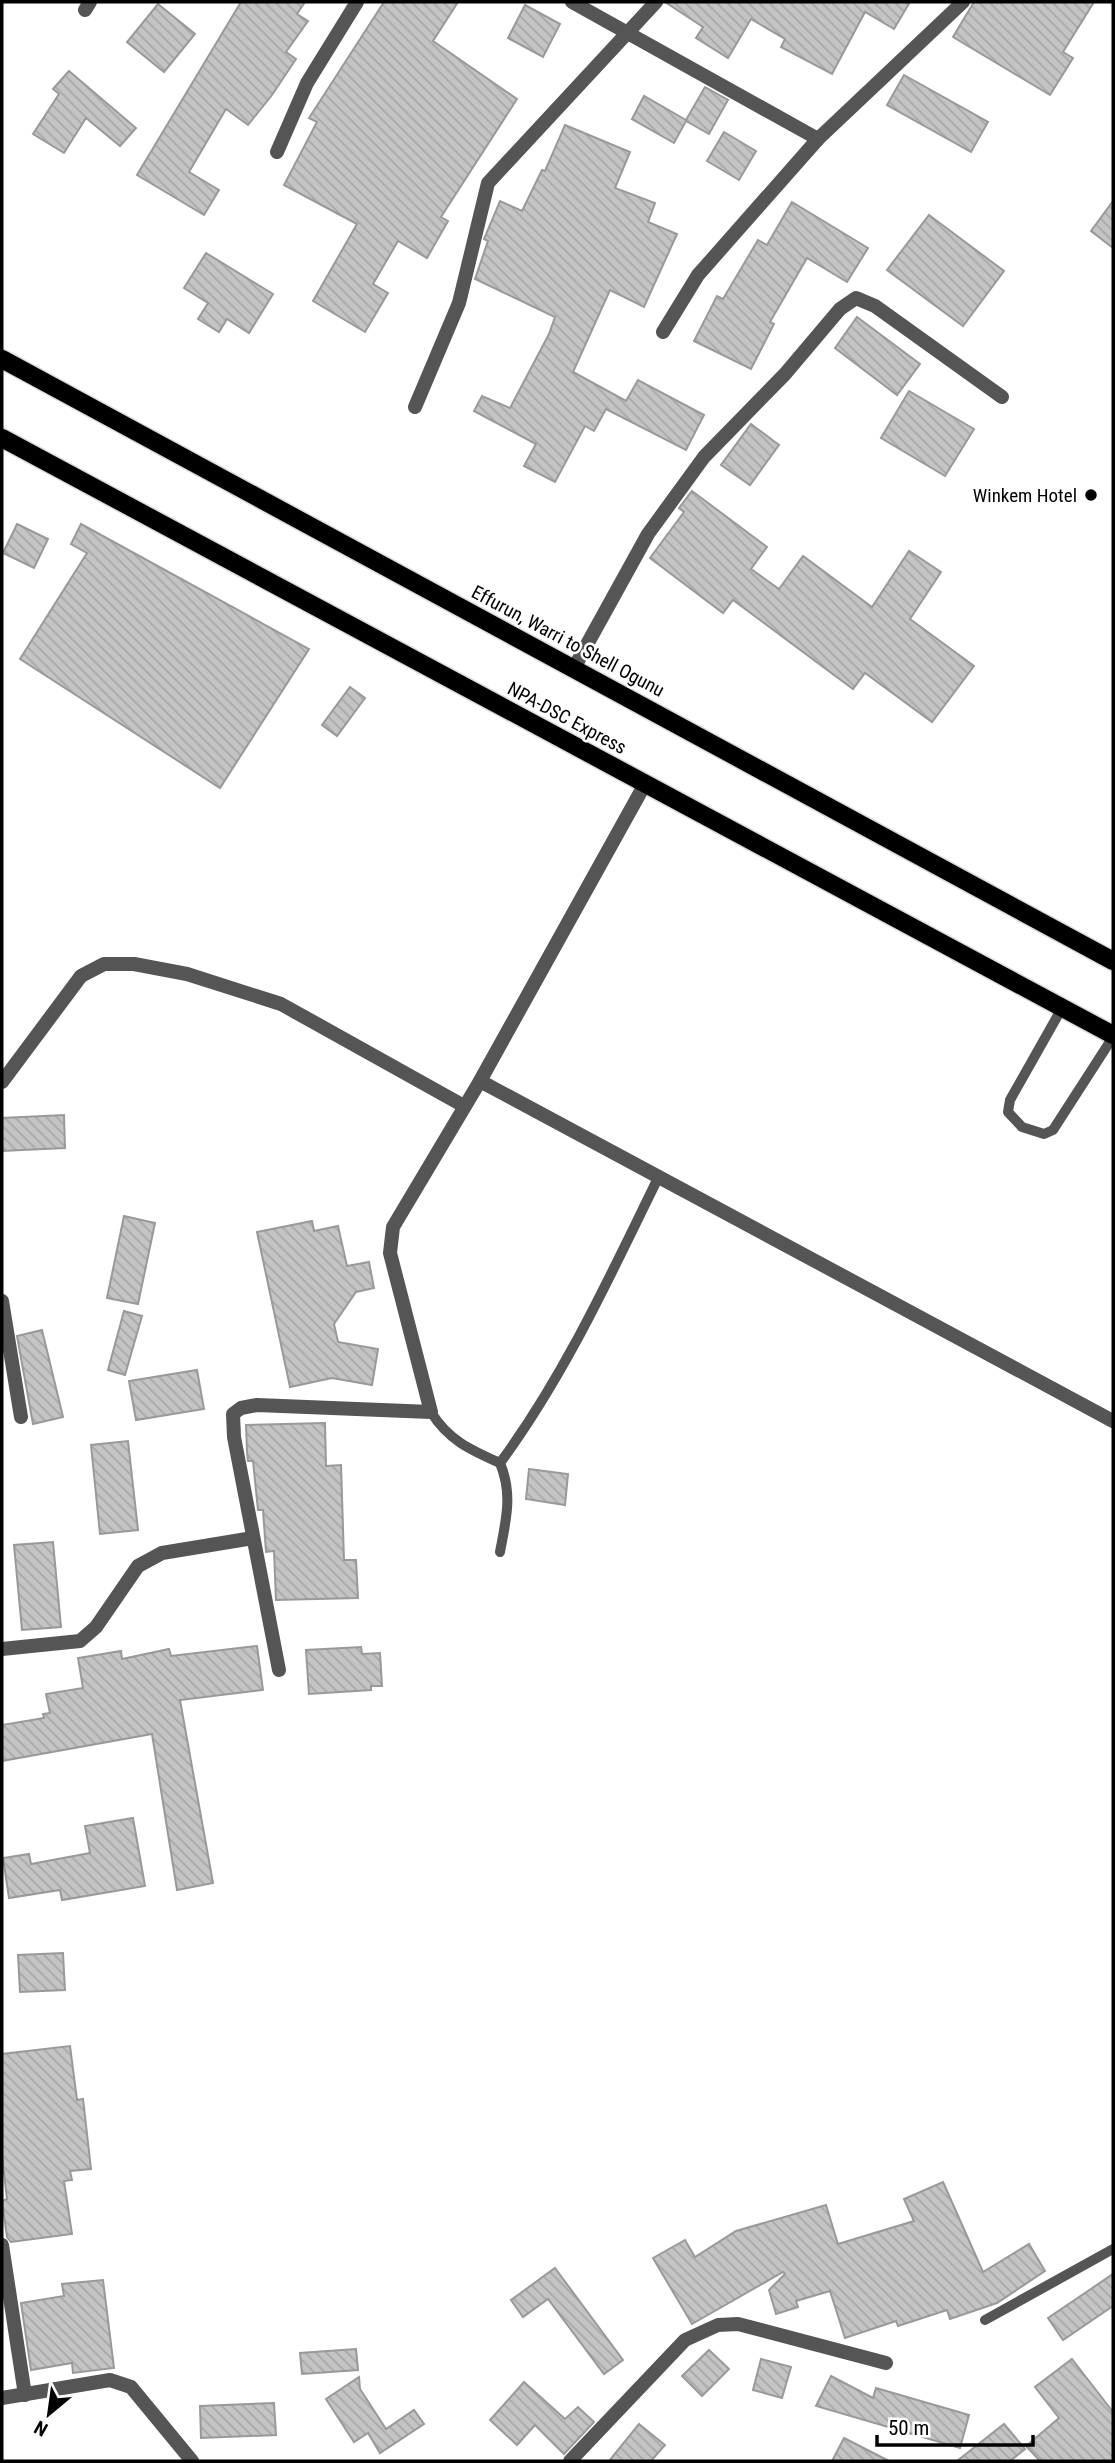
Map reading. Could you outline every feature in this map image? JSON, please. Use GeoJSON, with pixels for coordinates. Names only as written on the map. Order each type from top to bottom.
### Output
{"type":"FeatureCollection","features":[{"type":"Feature","properties":{"kind":"main road","name":"Effurun, Warri to Shell Ogunu"},"geometry":{"type":"LineString","coordinates":[[2,359],[1113,961]]}},
{"type":"Feature","properties":{"kind":"main road","name":"NPA-DSC Express"},"geometry":{"type":"LineString","coordinates":[[2,438],[1113,1036]]}},
{"type":"Feature","properties":{"kind":"street"},"geometry":{"type":"LineString","coordinates":[[277,152],[307,83],[357,2]]}},
{"type":"Feature","properties":{"kind":"street"},"geometry":{"type":"LineString","coordinates":[[572,2],[818,139]]}},
{"type":"Feature","properties":{"kind":"street"},"geometry":{"type":"LineString","coordinates":[[415,407],[459,303],[488,183],[626,31],[656,2]]}},
{"type":"Feature","properties":{"kind":"street"},"geometry":{"type":"LineString","coordinates":[[663,332],[698,275],[818,139],[963,2]]}},
{"type":"Feature","properties":{"kind":"street"},"geometry":{"type":"LineString","coordinates":[[574,668],[648,534],[704,457],[785,374],[839,309],[856,298],[875,306],[1002,397]]}},
{"type":"Feature","properties":{"kind":"street"},"geometry":{"type":"LineString","coordinates":[[279,1670],[234,1437],[233,1414],[241,1408],[257,1405],[431,1412],[390,1253],[393,1227],[408,1197],[480,1081],[645,784]]}},
{"type":"Feature","properties":{"kind":"street"},"geometry":{"type":"LineString","coordinates":[[2,1082],[81,976],[104,964],[134,964],[187,974],[281,1004],[464,1106]]}},
{"type":"Feature","properties":{"kind":"street"},"geometry":{"type":"LineString","coordinates":[[480,1081],[1113,1421]]}},
{"type":"Feature","properties":{"kind":"street"},"geometry":{"type":"LineString","coordinates":[[2,1301],[21,1417]]}},
{"type":"Feature","properties":{"kind":"street"},"geometry":{"type":"LineString","coordinates":[[2,1649],[80,1641],[96,1627],[138,1566],[162,1552],[253,1538]]}},
{"type":"Feature","properties":{"kind":"street"},"geometry":{"type":"LineString","coordinates":[[2,2245],[25,2395]]}},
{"type":"Feature","properties":{"kind":"street"},"geometry":{"type":"LineString","coordinates":[[570,2461],[685,2340],[718,2325],[737,2324],[886,2363]]}},
{"type":"Feature","properties":{"kind":"street"},"geometry":{"type":"LineString","coordinates":[[2,2398],[110,2380],[131,2387],[192,2461]]}},
{"type":"Feature","properties":{"kind":"lane"},"geometry":{"type":"LineString","coordinates":[[1062,1008],[1010,1100],[1008,1112],[1022,1127],[1044,1134],[1053,1130],[1113,1036]]}},
{"type":"Feature","properties":{"kind":"lane"},"geometry":{"type":"LineString","coordinates":[[499,1463],[524,1429],[596,1305],[659,1175]]}},
{"type":"Feature","properties":{"kind":"lane"},"geometry":{"type":"LineString","coordinates":[[431,1412],[441,1427],[459,1444],[499,1463],[508,1482],[509,1500],[500,1552]]}},
{"type":"Feature","properties":{"kind":"lane"},"geometry":{"type":"LineString","coordinates":[[985,2320],[1113,2249]]}},
{"type":"Feature","properties":{"kind":"building"},"geometry":{"type":"Polygon","coordinates":[[[241,2],[305,2],[297,14],[308,21],[286,52],[296,59],[272,95],[248,125],[226,109],[189,172],[219,190],[204,215],[137,175],[241,2]]]}},
{"type":"Feature","properties":{"kind":"building"},"geometry":{"type":"Polygon","coordinates":[[[384,2],[458,2],[433,41],[517,99],[441,217],[448,221],[427,258],[398,241],[373,284],[388,293],[365,332],[313,301],[357,224],[284,185],[317,122],[309,118],[384,2]]]}},
{"type":"Feature","properties":{"kind":"building"},"geometry":{"type":"Polygon","coordinates":[[[665,2],[910,2],[894,29],[865,12],[832,74],[781,47],[785,39],[751,19],[728,58],[696,38],[703,27],[665,2]]]}},
{"type":"Feature","properties":{"kind":"building"},"geometry":{"type":"Polygon","coordinates":[[[974,2],[1094,2],[1063,52],[1073,58],[1050,95],[953,37],[974,2]]]}},
{"type":"Feature","properties":{"kind":"building"},"geometry":{"type":"Polygon","coordinates":[[[158,4],[195,34],[164,72],[127,42],[158,4]]]}},
{"type":"Feature","properties":{"kind":"building"},"geometry":{"type":"Polygon","coordinates":[[[525,5],[560,24],[543,57],[508,38],[525,5]]]}},
{"type":"Feature","properties":{"kind":"building"},"geometry":{"type":"Polygon","coordinates":[[[69,71],[136,128],[120,146],[86,118],[64,153],[33,134],[59,94],[53,89],[69,71]]]}},
{"type":"Feature","properties":{"kind":"building"},"geometry":{"type":"Polygon","coordinates":[[[904,75],[988,122],[971,152],[887,105],[904,75]]]}},
{"type":"Feature","properties":{"kind":"building"},"geometry":{"type":"Polygon","coordinates":[[[705,87],[728,100],[709,134],[686,121],[674,143],[632,119],[644,96],[686,120],[705,87]]]}},
{"type":"Feature","properties":{"kind":"building"},"geometry":{"type":"Polygon","coordinates":[[[565,125],[630,152],[615,188],[655,203],[648,222],[677,234],[644,307],[610,290],[573,372],[626,401],[638,380],[704,415],[686,450],[606,409],[594,431],[585,426],[555,482],[524,466],[536,444],[474,411],[482,396],[510,408],[549,334],[555,317],[475,279],[488,241],[484,239],[500,201],[522,211],[542,170],[545,171],[565,125]]]}},
{"type":"Feature","properties":{"kind":"building"},"geometry":{"type":"Polygon","coordinates":[[[724,132],[756,151],[739,180],[707,161],[724,132]]]}},
{"type":"Feature","properties":{"kind":"building"},"geometry":{"type":"Polygon","coordinates":[[[1113,201],[1113,248],[1091,231],[1113,201]]]}},
{"type":"Feature","properties":{"kind":"building"},"geometry":{"type":"Polygon","coordinates":[[[792,202],[868,248],[847,282],[807,258],[770,322],[774,324],[751,369],[694,341],[717,296],[723,299],[758,240],[767,245],[792,202]]]}},
{"type":"Feature","properties":{"kind":"building"},"geometry":{"type":"Polygon","coordinates":[[[929,215],[1004,271],[963,326],[887,270],[929,215]]]}},
{"type":"Feature","properties":{"kind":"building"},"geometry":{"type":"Polygon","coordinates":[[[206,253],[273,294],[249,333],[227,319],[219,332],[198,319],[208,303],[184,288],[206,253]]]}},
{"type":"Feature","properties":{"kind":"building"},"geometry":{"type":"Polygon","coordinates":[[[857,317],[920,364],[897,395],[835,348],[857,317]]]}},
{"type":"Feature","properties":{"kind":"building"},"geometry":{"type":"Polygon","coordinates":[[[909,391],[974,429],[945,476],[881,438],[909,391]]]}},
{"type":"Feature","properties":{"kind":"building"},"geometry":{"type":"Polygon","coordinates":[[[751,424],[779,445],[750,485],[721,465],[751,424]]]}},
{"type":"Feature","properties":{"kind":"building"},"geometry":{"type":"Polygon","coordinates":[[[692,491],[767,547],[751,569],[779,589],[803,556],[872,607],[909,551],[941,572],[910,619],[974,666],[932,722],[865,673],[853,689],[733,600],[723,613],[650,558],[684,512],[679,508],[692,491]]]}},
{"type":"Feature","properties":{"kind":"building"},"geometry":{"type":"Polygon","coordinates":[[[17,524],[48,539],[34,568],[3,553],[17,524]]]}},
{"type":"Feature","properties":{"kind":"building"},"geometry":{"type":"Polygon","coordinates":[[[81,524],[309,649],[220,788],[20,659],[87,553],[71,544],[81,524]]]}},
{"type":"Feature","properties":{"kind":"building"},"geometry":{"type":"Polygon","coordinates":[[[350,687],[365,698],[337,736],[322,725],[350,687]]]}},
{"type":"Feature","properties":{"kind":"building"},"geometry":{"type":"Polygon","coordinates":[[[64,1115],[65,1148],[2,1151],[2,1118],[64,1115]]]}},
{"type":"Feature","properties":{"kind":"building"},"geometry":{"type":"Polygon","coordinates":[[[124,1216],[155,1223],[138,1304],[107,1298],[124,1216]]]}},
{"type":"Feature","properties":{"kind":"building"},"geometry":{"type":"Polygon","coordinates":[[[312,1221],[314,1231],[338,1226],[347,1266],[369,1262],[374,1288],[356,1292],[334,1324],[338,1342],[378,1349],[372,1385],[332,1378],[290,1387],[257,1232],[312,1221]]]}},
{"type":"Feature","properties":{"kind":"building"},"geometry":{"type":"Polygon","coordinates":[[[124,1311],[142,1316],[125,1375],[108,1370],[124,1311]]]}},
{"type":"Feature","properties":{"kind":"building"},"geometry":{"type":"Polygon","coordinates":[[[42,1330],[63,1417],[33,1424],[17,1336],[42,1330]]]}},
{"type":"Feature","properties":{"kind":"building"},"geometry":{"type":"Polygon","coordinates":[[[197,1370],[204,1409],[136,1420],[129,1381],[197,1370]]]}},
{"type":"Feature","properties":{"kind":"building"},"geometry":{"type":"Polygon","coordinates":[[[325,1423],[326,1466],[341,1465],[344,1560],[356,1560],[358,1598],[276,1600],[274,1551],[266,1552],[263,1510],[258,1510],[253,1461],[248,1461],[246,1425],[325,1423]]]}},
{"type":"Feature","properties":{"kind":"building"},"geometry":{"type":"Polygon","coordinates":[[[128,1441],[138,1530],[100,1534],[91,1445],[128,1441]]]}},
{"type":"Feature","properties":{"kind":"building"},"geometry":{"type":"Polygon","coordinates":[[[529,1469],[568,1474],[565,1505],[526,1499],[529,1469]]]}},
{"type":"Feature","properties":{"kind":"building"},"geometry":{"type":"Polygon","coordinates":[[[53,1542],[61,1627],[22,1630],[14,1545],[53,1542]]]}},
{"type":"Feature","properties":{"kind":"building"},"geometry":{"type":"Polygon","coordinates":[[[257,1646],[263,1690],[180,1700],[213,1883],[177,1890],[152,1734],[2,1761],[2,1725],[44,1718],[43,1714],[50,1713],[46,1694],[83,1688],[78,1658],[121,1651],[122,1659],[169,1649],[171,1656],[257,1646]]]}},
{"type":"Feature","properties":{"kind":"building"},"geometry":{"type":"Polygon","coordinates":[[[361,1647],[362,1654],[380,1653],[382,1686],[371,1686],[371,1690],[309,1694],[306,1650],[361,1647]]]}},
{"type":"Feature","properties":{"kind":"building"},"geometry":{"type":"Polygon","coordinates":[[[133,1818],[145,1886],[62,1900],[60,1890],[9,1898],[3,1858],[29,1854],[31,1864],[90,1853],[85,1826],[133,1818]]]}},
{"type":"Feature","properties":{"kind":"building"},"geometry":{"type":"Polygon","coordinates":[[[63,1953],[65,1990],[20,1992],[18,1955],[63,1953]]]}},
{"type":"Feature","properties":{"kind":"building"},"geometry":{"type":"Polygon","coordinates":[[[70,2046],[77,2100],[83,2099],[91,2169],[70,2171],[72,2180],[64,2181],[72,2234],[11,2242],[7,2237],[2,2201],[7,2199],[2,2156],[2,2054],[70,2046]]]}},
{"type":"Feature","properties":{"kind":"building"},"geometry":{"type":"Polygon","coordinates":[[[943,2182],[983,2272],[1029,2244],[1045,2271],[997,2303],[950,2319],[947,2310],[898,2326],[896,2321],[845,2338],[830,2291],[796,2301],[798,2307],[776,2314],[769,2290],[785,2274],[783,2272],[692,2324],[653,2258],[685,2240],[695,2257],[736,2231],[826,2205],[838,2244],[914,2221],[904,2199],[943,2182]]]}},
{"type":"Feature","properties":{"kind":"building"},"geometry":{"type":"Polygon","coordinates":[[[555,2268],[623,2360],[604,2374],[548,2299],[523,2317],[511,2300],[555,2268]]]}},
{"type":"Feature","properties":{"kind":"building"},"geometry":{"type":"Polygon","coordinates":[[[1113,2274],[1113,2306],[1063,2340],[1048,2318],[1113,2274]]]}},
{"type":"Feature","properties":{"kind":"building"},"geometry":{"type":"Polygon","coordinates":[[[103,2280],[114,2368],[73,2373],[72,2363],[31,2370],[21,2303],[64,2296],[62,2284],[103,2280]]]}},
{"type":"Feature","properties":{"kind":"building"},"geometry":{"type":"Polygon","coordinates":[[[356,2349],[358,2370],[302,2374],[300,2353],[356,2349]]]}},
{"type":"Feature","properties":{"kind":"building"},"geometry":{"type":"Polygon","coordinates":[[[709,2350],[729,2369],[702,2396],[682,2376],[709,2350]]]}},
{"type":"Feature","properties":{"kind":"building"},"geometry":{"type":"Polygon","coordinates":[[[761,2359],[791,2367],[782,2398],[753,2390],[761,2359]]]}},
{"type":"Feature","properties":{"kind":"building"},"geometry":{"type":"Polygon","coordinates":[[[1072,2359],[1113,2412],[1113,2461],[1040,2461],[1026,2446],[1059,2418],[1035,2387],[1072,2359]]]}},
{"type":"Feature","properties":{"kind":"building"},"geometry":{"type":"Polygon","coordinates":[[[831,2376],[873,2398],[876,2388],[969,2415],[960,2448],[816,2406],[831,2376]]]}},
{"type":"Feature","properties":{"kind":"building"},"geometry":{"type":"Polygon","coordinates":[[[359,2377],[360,2389],[386,2429],[414,2410],[424,2424],[380,2453],[368,2433],[354,2442],[326,2399],[359,2377]]]}},
{"type":"Feature","properties":{"kind":"building"},"geometry":{"type":"Polygon","coordinates":[[[524,2382],[565,2419],[578,2407],[594,2422],[564,2454],[535,2425],[517,2445],[490,2420],[524,2382]]]}},
{"type":"Feature","properties":{"kind":"building"},"geometry":{"type":"Polygon","coordinates":[[[274,2403],[276,2435],[201,2438],[200,2406],[274,2403]]]}},
{"type":"Feature","properties":{"kind":"building"},"geometry":{"type":"Polygon","coordinates":[[[639,2424],[665,2445],[651,2461],[609,2461],[639,2424]]]}},
{"type":"Feature","properties":{"kind":"building"},"geometry":{"type":"Polygon","coordinates":[[[1004,2424],[1025,2449],[1010,2461],[957,2461],[1004,2424]]]}},
{"type":"Feature","properties":{"kind":"building"},"geometry":{"type":"Polygon","coordinates":[[[844,2438],[889,2461],[832,2461],[844,2438]]]}},
{"type":"Feature","properties":{"kind":"place","name":"Winkem Hotel"},"geometry":{"type":"Point","coordinates":[1091,495]}}]}
